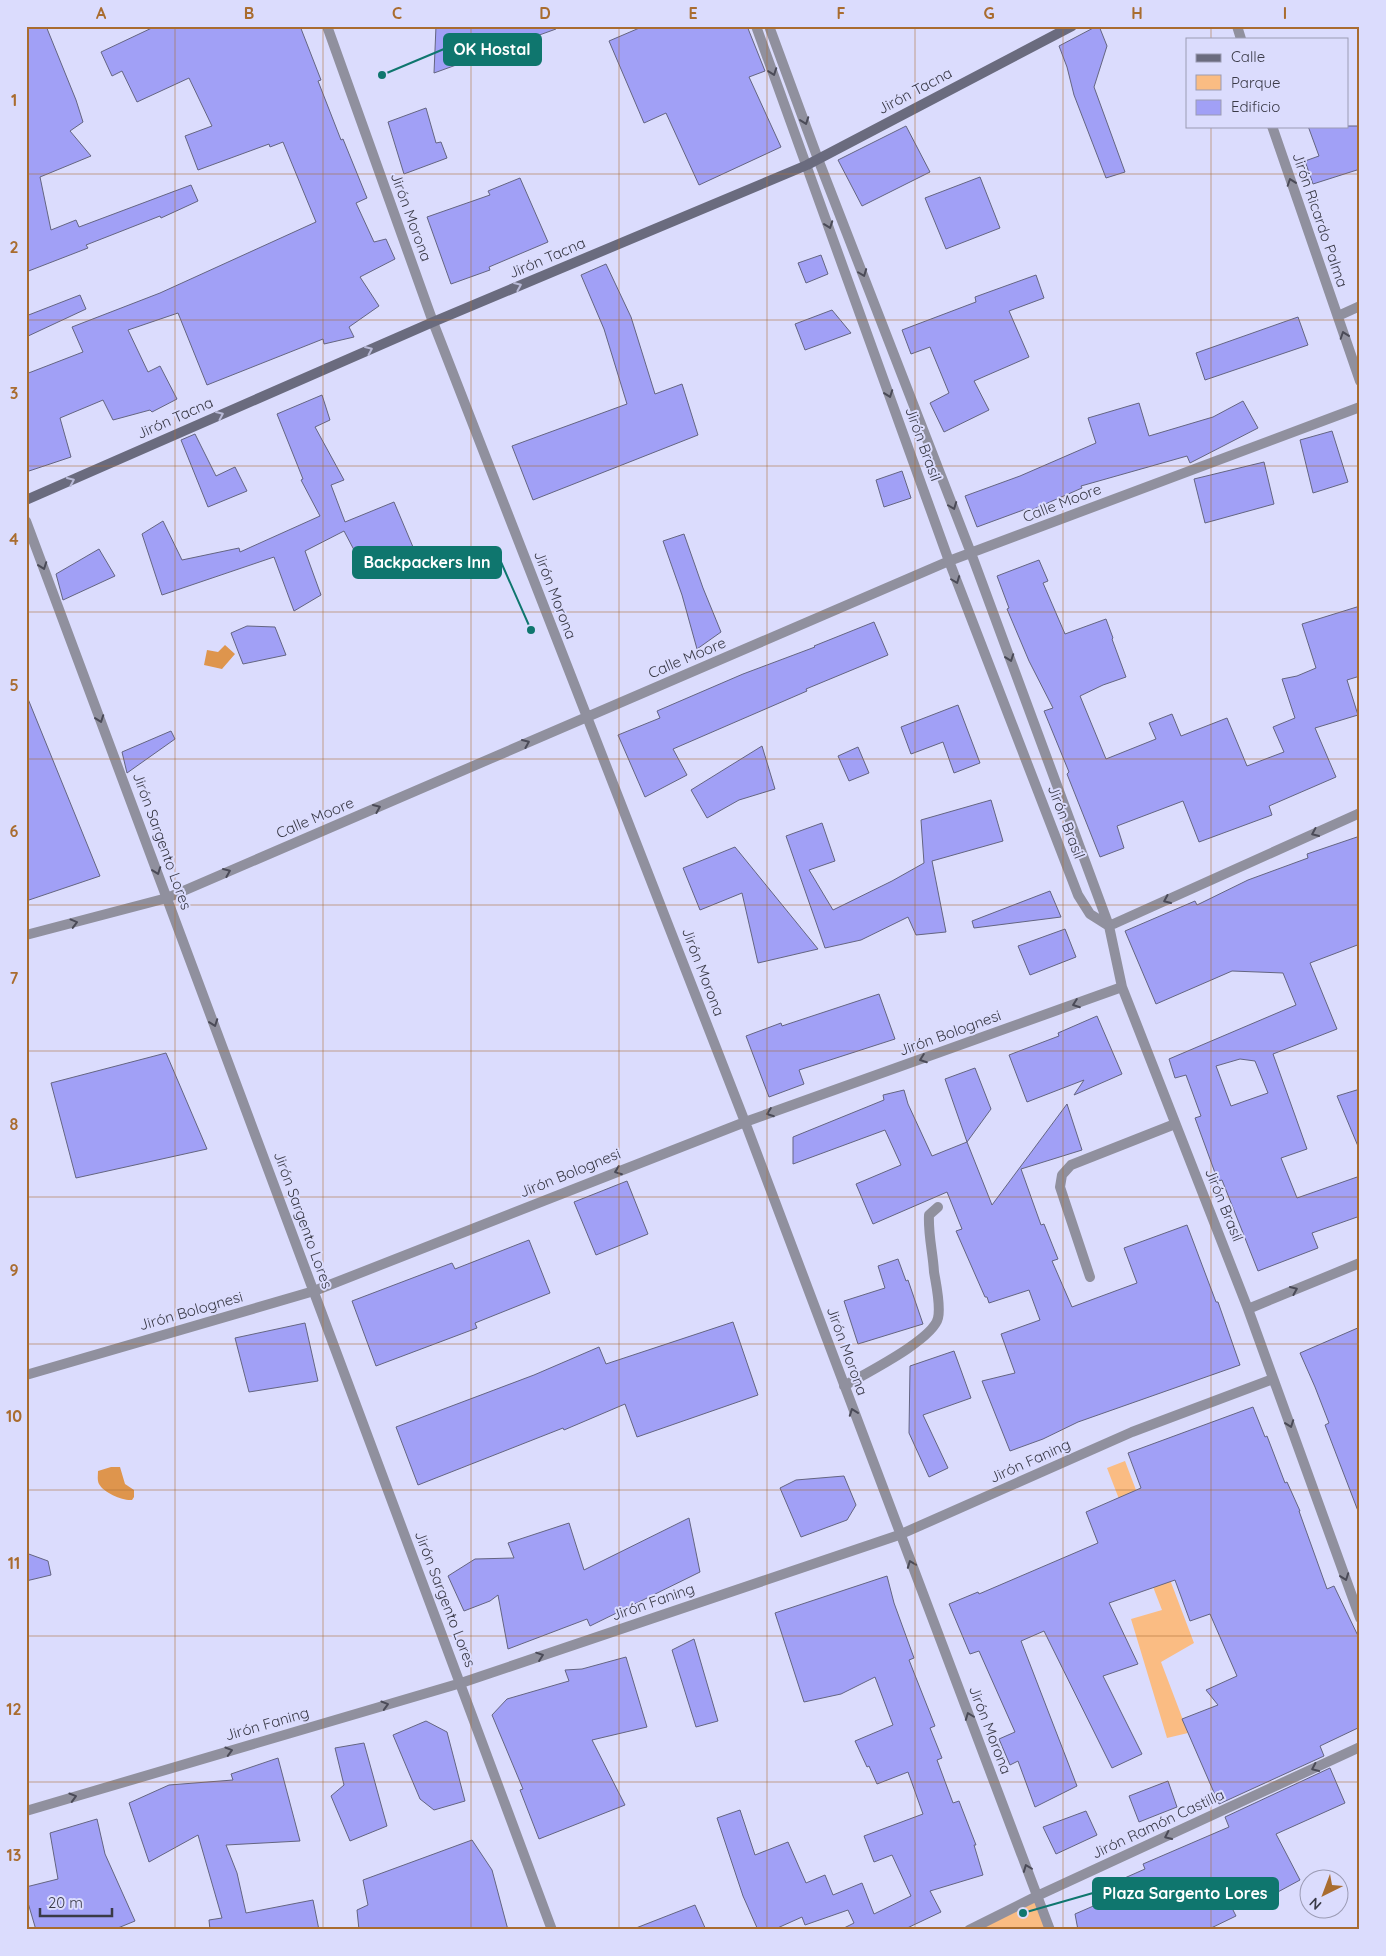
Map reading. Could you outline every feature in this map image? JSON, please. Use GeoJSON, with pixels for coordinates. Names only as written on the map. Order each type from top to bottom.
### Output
{"type":"FeatureCollection","features":[{"type":"Feature","properties":{"kind":"street","name":"Jirón Morona"},"geometry":{"type":"LineString","coordinates":[[327,26],[433,322],[745,1122],[899,1535],[1050,1930]]}},
{"type":"Feature","properties":{"kind":"street","name":"Jirón Brasil"},"geometry":{"type":"LineString","coordinates":[[756,26],[949,561],[1078,895],[1090,914],[1109,926],[1122,987],[1248,1309],[1360,1618]]}},
{"type":"Feature","properties":{"kind":"street"},"geometry":{"type":"LineString","coordinates":[[770,26],[818,159],[971,554],[1109,926],[1360,813]]}},
{"type":"Feature","properties":{"kind":"street","name":"Jirón Tacna"},"geometry":{"type":"LineString","coordinates":[[26,500],[433,322],[807,164],[1072,26]]}},
{"type":"Feature","properties":{"kind":"street"},"geometry":{"type":"LineString","coordinates":[[1237,26],[1242,38]]}},
{"type":"Feature","properties":{"kind":"street","name":"Jirón Ricardo Palma"},"geometry":{"type":"LineString","coordinates":[[1273,128],[1360,381]]}},
{"type":"Feature","properties":{"kind":"street"},"geometry":{"type":"LineString","coordinates":[[1338,316],[1360,306]]}},
{"type":"Feature","properties":{"kind":"street"},"geometry":{"type":"LineString","coordinates":[[882,376],[900,369]]}},
{"type":"Feature","properties":{"kind":"street","name":"Calle Moore"},"geometry":{"type":"LineString","coordinates":[[26,934],[167,898],[949,561],[1360,407]]}},
{"type":"Feature","properties":{"kind":"street","name":"Jirón Sargento Lores"},"geometry":{"type":"LineString","coordinates":[[26,521],[552,1930]]}},
{"type":"Feature","properties":{"kind":"street","name":"Jirón Bolognesi"},"geometry":{"type":"LineString","coordinates":[[26,1375],[314,1291],[745,1122],[1122,987]]}},
{"type":"Feature","properties":{"kind":"street"},"geometry":{"type":"LineString","coordinates":[[1090,1277],[1060,1187],[1062,1175],[1072,1165],[1175,1124]]}},
{"type":"Feature","properties":{"kind":"street"},"geometry":{"type":"LineString","coordinates":[[844,1386],[912,1345],[934,1328],[938,1317],[934,1265],[928,1230],[929,1215],[938,1207]]}},
{"type":"Feature","properties":{"kind":"street"},"geometry":{"type":"LineString","coordinates":[[1248,1309],[1360,1263]]}},
{"type":"Feature","properties":{"kind":"street","name":"Jirón Faning"},"geometry":{"type":"LineString","coordinates":[[26,1811],[460,1683],[899,1535],[1132,1432],[1273,1379]]}},
{"type":"Feature","properties":{"kind":"street","name":"Jirón Ramón Castilla"},"geometry":{"type":"LineString","coordinates":[[969,1930],[1037,1896],[1360,1748]]}},
{"type":"Feature","properties":{"kind":"green space"},"geometry":{"type":"Polygon","coordinates":[[[1125,1461],[1194,1643],[1161,1662],[1188,1733],[1167,1738],[1131,1619],[1162,1610],[1107,1468],[1125,1461]]]}},
{"type":"Feature","properties":{"kind":"green space"},"geometry":{"type":"Polygon","coordinates":[[[1037,1896],[1050,1930],[969,1930],[1037,1896]]]}},
{"type":"Feature","properties":{"kind":"shaded area"},"geometry":{"type":"Polygon","coordinates":[[[225,645],[235,654],[222,669],[204,665],[207,650],[218,652],[225,645]]]}},
{"type":"Feature","properties":{"kind":"shaded area"},"geometry":{"type":"Polygon","coordinates":[[[111,1467],[120,1467],[125,1484],[134,1490],[132,1500],[114,1496],[99,1484],[98,1471],[111,1467]]]}},
{"type":"Feature","properties":{"kind":"building"},"geometry":{"type":"Polygon","coordinates":[[[26,26],[46,26],[83,122],[70,131],[91,156],[40,177],[51,230],[76,220],[79,227],[191,185],[198,201],[161,218],[160,216],[86,245],[88,248],[26,272],[26,26]]]}},
{"type":"Feature","properties":{"kind":"building"},"geometry":{"type":"Polygon","coordinates":[[[156,26],[300,26],[321,80],[318,81],[341,140],[343,139],[367,198],[356,203],[374,242],[386,239],[395,259],[360,277],[379,306],[349,327],[354,337],[324,344],[323,339],[207,385],[178,313],[128,330],[148,372],[160,366],[177,399],[152,412],[150,410],[113,420],[103,400],[60,418],[71,457],[26,472],[26,374],[83,352],[72,327],[160,293],[316,222],[283,142],[270,147],[269,144],[198,170],[185,136],[212,126],[189,78],[137,102],[122,71],[112,76],[101,52],[156,26]]]}},
{"type":"Feature","properties":{"kind":"building"},"geometry":{"type":"Polygon","coordinates":[[[436,26],[556,26],[556,29],[434,73],[436,26]]]}},
{"type":"Feature","properties":{"kind":"building"},"geometry":{"type":"Polygon","coordinates":[[[644,26],[747,26],[765,71],[749,77],[781,147],[699,185],[666,113],[644,123],[609,41],[644,26]]]}},
{"type":"Feature","properties":{"kind":"building"},"geometry":{"type":"Polygon","coordinates":[[[1099,26],[1107,46],[1094,87],[1125,172],[1106,178],[1074,95],[1067,67],[1059,46],[1099,26]]]}},
{"type":"Feature","properties":{"kind":"building"},"geometry":{"type":"Polygon","coordinates":[[[426,108],[436,143],[441,142],[447,158],[404,174],[388,122],[426,108]]]}},
{"type":"Feature","properties":{"kind":"building"},"geometry":{"type":"Polygon","coordinates":[[[906,126],[930,172],[862,206],[838,160],[906,126]]]}},
{"type":"Feature","properties":{"kind":"building"},"geometry":{"type":"Polygon","coordinates":[[[1348,126],[1360,126],[1360,169],[1313,184],[1305,161],[1319,156],[1309,128],[1348,128],[1348,126]]]}},
{"type":"Feature","properties":{"kind":"building"},"geometry":{"type":"Polygon","coordinates":[[[980,177],[1000,228],[946,249],[925,198],[980,177]]]}},
{"type":"Feature","properties":{"kind":"building"},"geometry":{"type":"Polygon","coordinates":[[[520,178],[548,242],[489,267],[490,270],[451,284],[427,217],[490,195],[488,191],[520,178]]]}},
{"type":"Feature","properties":{"kind":"building"},"geometry":{"type":"Polygon","coordinates":[[[821,255],[828,274],[806,283],[798,263],[821,255]]]}},
{"type":"Feature","properties":{"kind":"building"},"geometry":{"type":"Polygon","coordinates":[[[606,264],[631,317],[655,394],[682,384],[698,435],[533,500],[512,446],[627,404],[604,329],[581,275],[606,264]]]}},
{"type":"Feature","properties":{"kind":"building"},"geometry":{"type":"Polygon","coordinates":[[[1036,275],[1044,298],[1009,311],[1029,357],[974,381],[989,410],[944,432],[930,403],[949,393],[930,347],[911,354],[902,330],[976,302],[975,297],[1036,275]]]}},
{"type":"Feature","properties":{"kind":"building"},"geometry":{"type":"Polygon","coordinates":[[[80,295],[86,309],[26,337],[26,316],[80,295]]]}},
{"type":"Feature","properties":{"kind":"building"},"geometry":{"type":"Polygon","coordinates":[[[832,310],[851,333],[805,350],[795,324],[832,310]]]}},
{"type":"Feature","properties":{"kind":"building"},"geometry":{"type":"Polygon","coordinates":[[[1298,317],[1308,345],[1205,380],[1196,353],[1298,317]]]}},
{"type":"Feature","properties":{"kind":"building"},"geometry":{"type":"Polygon","coordinates":[[[322,395],[330,420],[315,427],[344,480],[331,485],[345,522],[394,502],[413,547],[363,567],[344,531],[305,551],[321,595],[294,611],[274,557],[162,595],[142,534],[163,521],[182,560],[239,548],[240,552],[320,516],[301,480],[303,479],[277,414],[322,395]]]}},
{"type":"Feature","properties":{"kind":"building"},"geometry":{"type":"Polygon","coordinates":[[[1243,401],[1258,428],[1190,463],[1187,456],[1081,486],[1082,488],[1027,512],[1026,509],[977,527],[965,496],[1020,476],[1096,443],[1088,418],[1139,403],[1149,436],[1213,417],[1243,401]]]}},
{"type":"Feature","properties":{"kind":"building"},"geometry":{"type":"Polygon","coordinates":[[[1332,431],[1348,482],[1313,493],[1300,440],[1332,431]]]}},
{"type":"Feature","properties":{"kind":"building"},"geometry":{"type":"Polygon","coordinates":[[[195,434],[216,476],[235,467],[247,491],[208,507],[181,440],[195,434]]]}},
{"type":"Feature","properties":{"kind":"building"},"geometry":{"type":"Polygon","coordinates":[[[1264,462],[1274,504],[1205,523],[1194,479],[1264,462]]]}},
{"type":"Feature","properties":{"kind":"building"},"geometry":{"type":"Polygon","coordinates":[[[902,471],[911,498],[884,507],[876,480],[902,471]]]}},
{"type":"Feature","properties":{"kind":"building"},"geometry":{"type":"Polygon","coordinates":[[[684,534],[721,632],[697,649],[682,595],[663,541],[684,534]]]}},
{"type":"Feature","properties":{"kind":"building"},"geometry":{"type":"Polygon","coordinates":[[[99,549],[115,576],[63,600],[56,574],[99,549]]]}},
{"type":"Feature","properties":{"kind":"building"},"geometry":{"type":"Polygon","coordinates":[[[1039,560],[1048,581],[1043,583],[1065,634],[1106,619],[1113,638],[1126,677],[1080,696],[1106,759],[1156,739],[1149,723],[1172,714],[1181,736],[1227,718],[1247,766],[1284,752],[1273,727],[1295,718],[1282,679],[1297,676],[1316,668],[1302,624],[1360,606],[1360,676],[1347,680],[1358,715],[1315,728],[1336,777],[1269,806],[1272,815],[1199,842],[1183,801],[1117,826],[1124,848],[1100,857],[1044,711],[1053,708],[1029,661],[1007,609],[1009,608],[997,576],[1039,560]]]}},
{"type":"Feature","properties":{"kind":"building"},"geometry":{"type":"Polygon","coordinates":[[[874,622],[888,655],[806,689],[807,691],[673,749],[687,775],[645,797],[618,735],[660,718],[657,711],[743,674],[874,622]]]}},
{"type":"Feature","properties":{"kind":"building"},"geometry":{"type":"Polygon","coordinates":[[[247,626],[275,627],[286,655],[243,664],[231,633],[247,626]]]}},
{"type":"Feature","properties":{"kind":"building"},"geometry":{"type":"Polygon","coordinates":[[[26,694],[100,876],[26,901],[26,694]]]}},
{"type":"Feature","properties":{"kind":"building"},"geometry":{"type":"Polygon","coordinates":[[[958,705],[980,763],[954,773],[943,742],[911,754],[901,727],[958,705]]]}},
{"type":"Feature","properties":{"kind":"building"},"geometry":{"type":"Polygon","coordinates":[[[171,731],[175,739],[127,773],[122,752],[171,731]]]}},
{"type":"Feature","properties":{"kind":"building"},"geometry":{"type":"Polygon","coordinates":[[[762,746],[775,789],[739,800],[707,818],[691,790],[762,746]]]}},
{"type":"Feature","properties":{"kind":"building"},"geometry":{"type":"Polygon","coordinates":[[[858,747],[869,773],[849,781],[838,756],[858,747]]]}},
{"type":"Feature","properties":{"kind":"building"},"geometry":{"type":"Polygon","coordinates":[[[991,800],[1003,841],[932,861],[946,932],[916,935],[908,917],[861,940],[825,948],[786,836],[822,823],[835,861],[809,870],[833,910],[924,863],[921,820],[991,800]]]}},
{"type":"Feature","properties":{"kind":"building"},"geometry":{"type":"Polygon","coordinates":[[[1360,836],[1360,944],[1310,963],[1337,1029],[1273,1054],[1307,1149],[1281,1158],[1297,1198],[1360,1176],[1360,1216],[1312,1233],[1318,1248],[1258,1271],[1222,1180],[1218,1181],[1195,1118],[1201,1116],[1186,1075],[1175,1078],[1169,1059],[1296,1005],[1283,973],[1232,971],[1156,1004],[1125,931],[1195,901],[1197,905],[1248,880],[1308,858],[1307,854],[1360,836]],[[1240,1059],[1216,1066],[1231,1106],[1268,1093],[1255,1061],[1240,1059]]]}},
{"type":"Feature","properties":{"kind":"building"},"geometry":{"type":"Polygon","coordinates":[[[735,847],[818,949],[758,963],[742,893],[700,910],[683,868],[735,847]]]}},
{"type":"Feature","properties":{"kind":"building"},"geometry":{"type":"Polygon","coordinates":[[[1050,891],[1061,917],[974,928],[972,921],[1050,891]]]}},
{"type":"Feature","properties":{"kind":"building"},"geometry":{"type":"Polygon","coordinates":[[[1065,929],[1076,957],[1030,975],[1018,946],[1065,929]]]}},
{"type":"Feature","properties":{"kind":"building"},"geometry":{"type":"Polygon","coordinates":[[[879,994],[895,1039],[799,1070],[804,1084],[769,1097],[746,1036],[781,1023],[782,1026],[879,994]]]}},
{"type":"Feature","properties":{"kind":"building"},"geometry":{"type":"Polygon","coordinates":[[[1097,1016],[1122,1074],[1074,1095],[1084,1080],[1027,1102],[1009,1055],[1059,1036],[1058,1033],[1097,1016]]]}},
{"type":"Feature","properties":{"kind":"building"},"geometry":{"type":"Polygon","coordinates":[[[166,1053],[207,1149],[76,1178],[51,1083],[166,1053]]]}},
{"type":"Feature","properties":{"kind":"building"},"geometry":{"type":"Polygon","coordinates":[[[975,1068],[991,1109],[967,1142],[945,1079],[975,1068]]]}},
{"type":"Feature","properties":{"kind":"building"},"geometry":{"type":"Polygon","coordinates":[[[1360,1089],[1360,1151],[1337,1096],[1360,1089]]]}},
{"type":"Feature","properties":{"kind":"building"},"geometry":{"type":"Polygon","coordinates":[[[904,1090],[908,1104],[932,1156],[967,1142],[992,1205],[1067,1104],[1082,1150],[1021,1169],[1041,1225],[1044,1224],[1058,1259],[1052,1261],[1072,1307],[1137,1283],[1124,1248],[1187,1225],[1216,1302],[1218,1302],[1240,1365],[1078,1422],[1043,1439],[1010,1451],[982,1381],[1015,1373],[1001,1334],[1040,1320],[1029,1290],[989,1303],[956,1231],[962,1229],[947,1192],[873,1224],[856,1184],[901,1165],[885,1130],[793,1164],[793,1137],[884,1100],[883,1095],[904,1090]]]}},
{"type":"Feature","properties":{"kind":"building"},"geometry":{"type":"Polygon","coordinates":[[[627,1181],[648,1234],[596,1255],[574,1202],[627,1181]]]}},
{"type":"Feature","properties":{"kind":"building"},"geometry":{"type":"Polygon","coordinates":[[[529,1240],[550,1293],[475,1323],[477,1328],[376,1366],[352,1301],[452,1263],[455,1269],[529,1240]]]}},
{"type":"Feature","properties":{"kind":"building"},"geometry":{"type":"Polygon","coordinates":[[[898,1259],[906,1281],[908,1280],[923,1324],[858,1344],[844,1301],[885,1288],[878,1266],[898,1259]]]}},
{"type":"Feature","properties":{"kind":"building"},"geometry":{"type":"Polygon","coordinates":[[[733,1322],[758,1395],[637,1437],[625,1404],[564,1430],[563,1428],[418,1485],[396,1427],[534,1375],[599,1347],[606,1364],[733,1322]]]}},
{"type":"Feature","properties":{"kind":"building"},"geometry":{"type":"Polygon","coordinates":[[[305,1323],[318,1381],[249,1392],[235,1338],[305,1323]]]}},
{"type":"Feature","properties":{"kind":"building"},"geometry":{"type":"Polygon","coordinates":[[[1360,1327],[1360,1510],[1358,1511],[1325,1425],[1329,1423],[1300,1353],[1360,1327]]]}},
{"type":"Feature","properties":{"kind":"building"},"geometry":{"type":"Polygon","coordinates":[[[954,1351],[971,1398],[923,1415],[948,1468],[929,1477],[909,1433],[910,1366],[954,1351]]]}},
{"type":"Feature","properties":{"kind":"building"},"geometry":{"type":"Polygon","coordinates":[[[1253,1407],[1265,1437],[1267,1436],[1285,1483],[1287,1482],[1300,1511],[1327,1589],[1334,1586],[1360,1640],[1360,1727],[1320,1746],[1324,1756],[1219,1804],[1182,1719],[1218,1705],[1206,1690],[1237,1676],[1210,1614],[1190,1621],[1175,1580],[1109,1603],[1138,1664],[1103,1676],[1142,1754],[1112,1768],[1044,1631],[1021,1641],[1077,1786],[1035,1807],[1018,1761],[1010,1765],[999,1739],[1015,1732],[979,1651],[970,1654],[949,1604],[978,1592],[979,1594],[1098,1543],[1086,1512],[1141,1488],[1128,1453],[1253,1407]]]}},
{"type":"Feature","properties":{"kind":"building"},"geometry":{"type":"Polygon","coordinates":[[[844,1476],[856,1505],[847,1520],[801,1537],[780,1488],[796,1480],[844,1476]]]}},
{"type":"Feature","properties":{"kind":"building"},"geometry":{"type":"Polygon","coordinates":[[[689,1518],[700,1572],[590,1626],[587,1619],[508,1649],[498,1595],[490,1601],[464,1611],[448,1576],[475,1559],[514,1558],[508,1543],[569,1523],[584,1570],[689,1518]]]}},
{"type":"Feature","properties":{"kind":"building"},"geometry":{"type":"Polygon","coordinates":[[[26,1553],[48,1561],[51,1575],[26,1581],[26,1553]]]}},
{"type":"Feature","properties":{"kind":"building"},"geometry":{"type":"Polygon","coordinates":[[[887,1576],[894,1603],[914,1658],[909,1660],[935,1726],[930,1728],[942,1758],[937,1760],[953,1803],[959,1801],[976,1845],[974,1845],[983,1875],[930,1891],[941,1912],[903,1930],[840,1930],[854,1923],[848,1910],[805,1925],[802,1917],[773,1930],[758,1930],[743,1896],[717,1818],[740,1810],[755,1855],[788,1842],[806,1883],[825,1875],[833,1895],[862,1883],[874,1914],[911,1896],[892,1855],[874,1862],[864,1836],[923,1814],[908,1772],[877,1784],[855,1741],[893,1725],[875,1677],[841,1694],[804,1702],[775,1613],[887,1576]]]}},
{"type":"Feature","properties":{"kind":"building"},"geometry":{"type":"Polygon","coordinates":[[[694,1639],[718,1721],[696,1727],[672,1650],[694,1639]]]}},
{"type":"Feature","properties":{"kind":"building"},"geometry":{"type":"Polygon","coordinates":[[[626,1657],[647,1727],[592,1740],[625,1805],[539,1839],[520,1790],[523,1789],[492,1715],[507,1699],[569,1681],[565,1670],[582,1669],[626,1657]]]}},
{"type":"Feature","properties":{"kind":"building"},"geometry":{"type":"Polygon","coordinates":[[[426,1721],[447,1732],[465,1801],[434,1810],[420,1799],[393,1735],[426,1721]]]}},
{"type":"Feature","properties":{"kind":"building"},"geometry":{"type":"Polygon","coordinates":[[[364,1743],[387,1826],[350,1841],[331,1796],[344,1785],[335,1748],[364,1743]]]}},
{"type":"Feature","properties":{"kind":"building"},"geometry":{"type":"Polygon","coordinates":[[[278,1758],[300,1841],[226,1845],[237,1873],[246,1913],[313,1900],[319,1930],[210,1930],[209,1920],[222,1918],[198,1835],[149,1862],[129,1803],[169,1785],[233,1780],[231,1774],[278,1758]]]}},
{"type":"Feature","properties":{"kind":"building"},"geometry":{"type":"Polygon","coordinates":[[[1330,1768],[1345,1803],[1276,1834],[1298,1876],[1298,1881],[1276,1893],[1274,1889],[1232,1908],[1236,1916],[1207,1930],[1078,1930],[1075,1914],[1098,1904],[1093,1892],[1145,1869],[1143,1864],[1229,1827],[1225,1817],[1330,1768]]]}},
{"type":"Feature","properties":{"kind":"building"},"geometry":{"type":"Polygon","coordinates":[[[1168,1781],[1177,1807],[1139,1822],[1129,1796],[1168,1781]]]}},
{"type":"Feature","properties":{"kind":"building"},"geometry":{"type":"Polygon","coordinates":[[[1086,1811],[1097,1835],[1056,1854],[1043,1827],[1086,1811]]]}},
{"type":"Feature","properties":{"kind":"building"},"geometry":{"type":"Polygon","coordinates":[[[97,1819],[105,1854],[135,1921],[113,1930],[36,1930],[26,1896],[26,1887],[58,1879],[50,1833],[97,1819]]]}},
{"type":"Feature","properties":{"kind":"building"},"geometry":{"type":"Polygon","coordinates":[[[472,1840],[492,1870],[508,1930],[359,1930],[357,1910],[368,1905],[363,1880],[472,1840]]]}},
{"type":"Feature","properties":{"kind":"building"},"geometry":{"type":"Polygon","coordinates":[[[695,1905],[706,1930],[636,1930],[636,1928],[695,1905]]]}},
{"type":"Feature","properties":{"kind":"place","name":"OK Hostal"},"geometry":{"type":"Point","coordinates":[382,75]}},
{"type":"Feature","properties":{"kind":"place","name":"Backpackers Inn"},"geometry":{"type":"Point","coordinates":[531,630]}},
{"type":"Feature","properties":{"kind":"place","name":"Plaza Sargento Lores"},"geometry":{"type":"Point","coordinates":[1023,1913]}}]}
